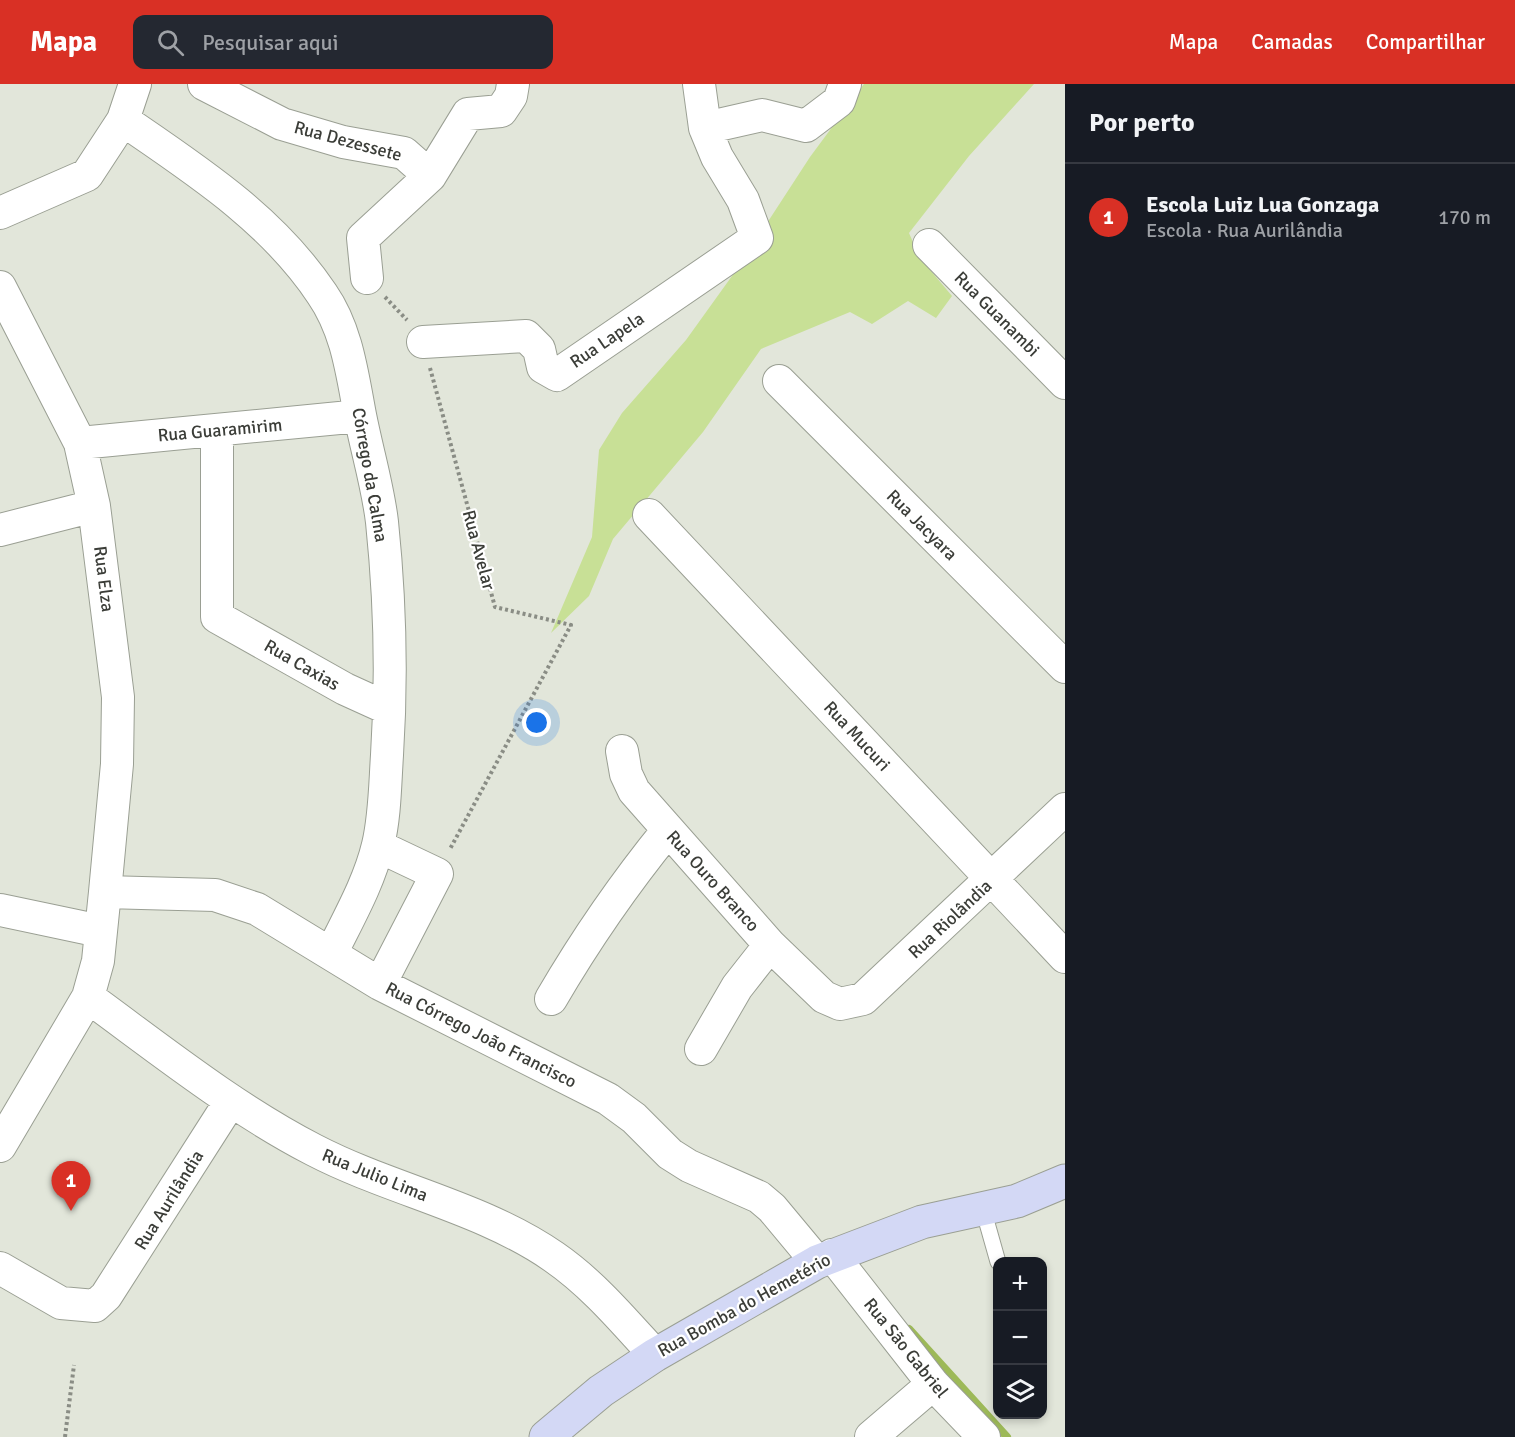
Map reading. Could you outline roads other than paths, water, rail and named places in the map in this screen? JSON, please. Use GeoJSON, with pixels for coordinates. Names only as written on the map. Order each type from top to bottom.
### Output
{"type":"FeatureCollection","features":[{"type":"Feature","properties":{"kind":"main road","name":"Rua Bomba do Hemetério"},"geometry":{"type":"LineString","coordinates":[[546,1437],[601,1391],[655,1355],[824,1258],[922,1222],[1017,1200],[1065,1182]]}},
{"type":"Feature","properties":{"kind":"street"},"geometry":{"type":"LineString","coordinates":[[0,213],[87,175],[123,120],[135,84]]}},
{"type":"Feature","properties":{"kind":"street","name":"Rua Dezessete"},"geometry":{"type":"LineString","coordinates":[[204,84],[282,124],[343,142],[404,153],[430,176]]}},
{"type":"Feature","properties":{"kind":"street"},"geometry":{"type":"LineString","coordinates":[[367,278],[363,238],[430,176],[468,114],[501,111],[511,96],[513,84]]}},
{"type":"Feature","properties":{"kind":"street"},"geometry":{"type":"LineString","coordinates":[[695,88],[705,128],[762,115],[806,126],[838,101],[845,84]]}},
{"type":"Feature","properties":{"kind":"street","name":"Córrego da Calma"},"geometry":{"type":"LineString","coordinates":[[123,120],[218,185],[299,263],[324,296],[346,341],[382,520],[389,628],[389,709],[384,812],[378,846],[367,881],[331,954]]}},
{"type":"Feature","properties":{"kind":"street","name":"Rua Lapela"},"geometry":{"type":"LineString","coordinates":[[423,342],[526,336],[539,349],[543,367],[557,375],[757,238],[743,200],[717,157],[705,128]]}},
{"type":"Feature","properties":{"kind":"street","name":"Rua Guanambi"},"geometry":{"type":"LineString","coordinates":[[929,245],[1065,383]]}},
{"type":"Feature","properties":{"kind":"street","name":"Rua Elza"},"geometry":{"type":"LineString","coordinates":[[0,287],[80,443],[94,506],[118,697],[117,764],[98,961],[88,997],[0,1146]]}},
{"type":"Feature","properties":{"kind":"street","name":"Rua Jacyara"},"geometry":{"type":"LineString","coordinates":[[779,381],[1065,667]]}},
{"type":"Feature","properties":{"kind":"street","name":"Rua Guaramirim"},"geometry":{"type":"LineString","coordinates":[[80,443],[360,417]]}},
{"type":"Feature","properties":{"kind":"street","name":"Rua Caxias"},"geometry":{"type":"LineString","coordinates":[[217,430],[217,617],[345,689],[389,709]]}},
{"type":"Feature","properties":{"kind":"street"},"geometry":{"type":"LineString","coordinates":[[0,530],[94,506]]}},
{"type":"Feature","properties":{"kind":"street","name":"Rua Mucuri"},"geometry":{"type":"LineString","coordinates":[[650,515],[1065,957]]}},
{"type":"Feature","properties":{"kind":"street","name":"Rua Ouro Branco"},"geometry":{"type":"LineString","coordinates":[[622,752],[626,774],[634,791],[770,945],[824,997]]}},
{"type":"Feature","properties":{"kind":"street","name":"Rua Riolândia"},"geometry":{"type":"LineString","coordinates":[[824,997],[840,1004],[863,999],[993,880],[1065,809]]}},
{"type":"Feature","properties":{"kind":"street"},"geometry":{"type":"LineString","coordinates":[[551,999],[624,882],[668,830]]}},
{"type":"Feature","properties":{"kind":"street"},"geometry":{"type":"LineString","coordinates":[[378,846],[437,874],[380,984]]}},
{"type":"Feature","properties":{"kind":"street","name":"Rua Córrego João Francisco"},"geometry":{"type":"LineString","coordinates":[[105,892],[215,895],[257,909],[380,984],[608,1099],[634,1118],[679,1160],[759,1197],[824,1258]]}},
{"type":"Feature","properties":{"kind":"street"},"geometry":{"type":"LineString","coordinates":[[0,910],[100,931]]}},
{"type":"Feature","properties":{"kind":"street"},"geometry":{"type":"LineString","coordinates":[[701,1049],[736,987],[770,945]]}},
{"type":"Feature","properties":{"kind":"street","name":"Rua Julio Lima"},"geometry":{"type":"LineString","coordinates":[[88,997],[230,1102],[314,1150],[380,1180],[495,1225],[553,1256],[597,1292],[655,1355]]}},
{"type":"Feature","properties":{"kind":"street","name":"Rua Aurilândia"},"geometry":{"type":"LineString","coordinates":[[0,1268],[61,1303],[95,1306],[106,1296],[230,1102]]}},
{"type":"Feature","properties":{"kind":"street","name":"Rua São Gabriel"},"geometry":{"type":"LineString","coordinates":[[824,1258],[933,1384],[984,1437]]}},
{"type":"Feature","properties":{"kind":"street"},"geometry":{"type":"LineString","coordinates":[[871,1437],[933,1384]]}},
{"type":"Feature","properties":{"kind":"lane"},"geometry":{"type":"LineString","coordinates":[[983,1209],[997,1257]]}},
{"type":"Feature","properties":{"kind":"waterway"},"geometry":{"type":"LineString","coordinates":[[909,1329],[1007,1437]]}},
{"type":"Feature","properties":{"kind":"place","name":"Escola Luiz Lua Gonzaga"},"geometry":{"type":"Point","coordinates":[71,1211]}}]}
